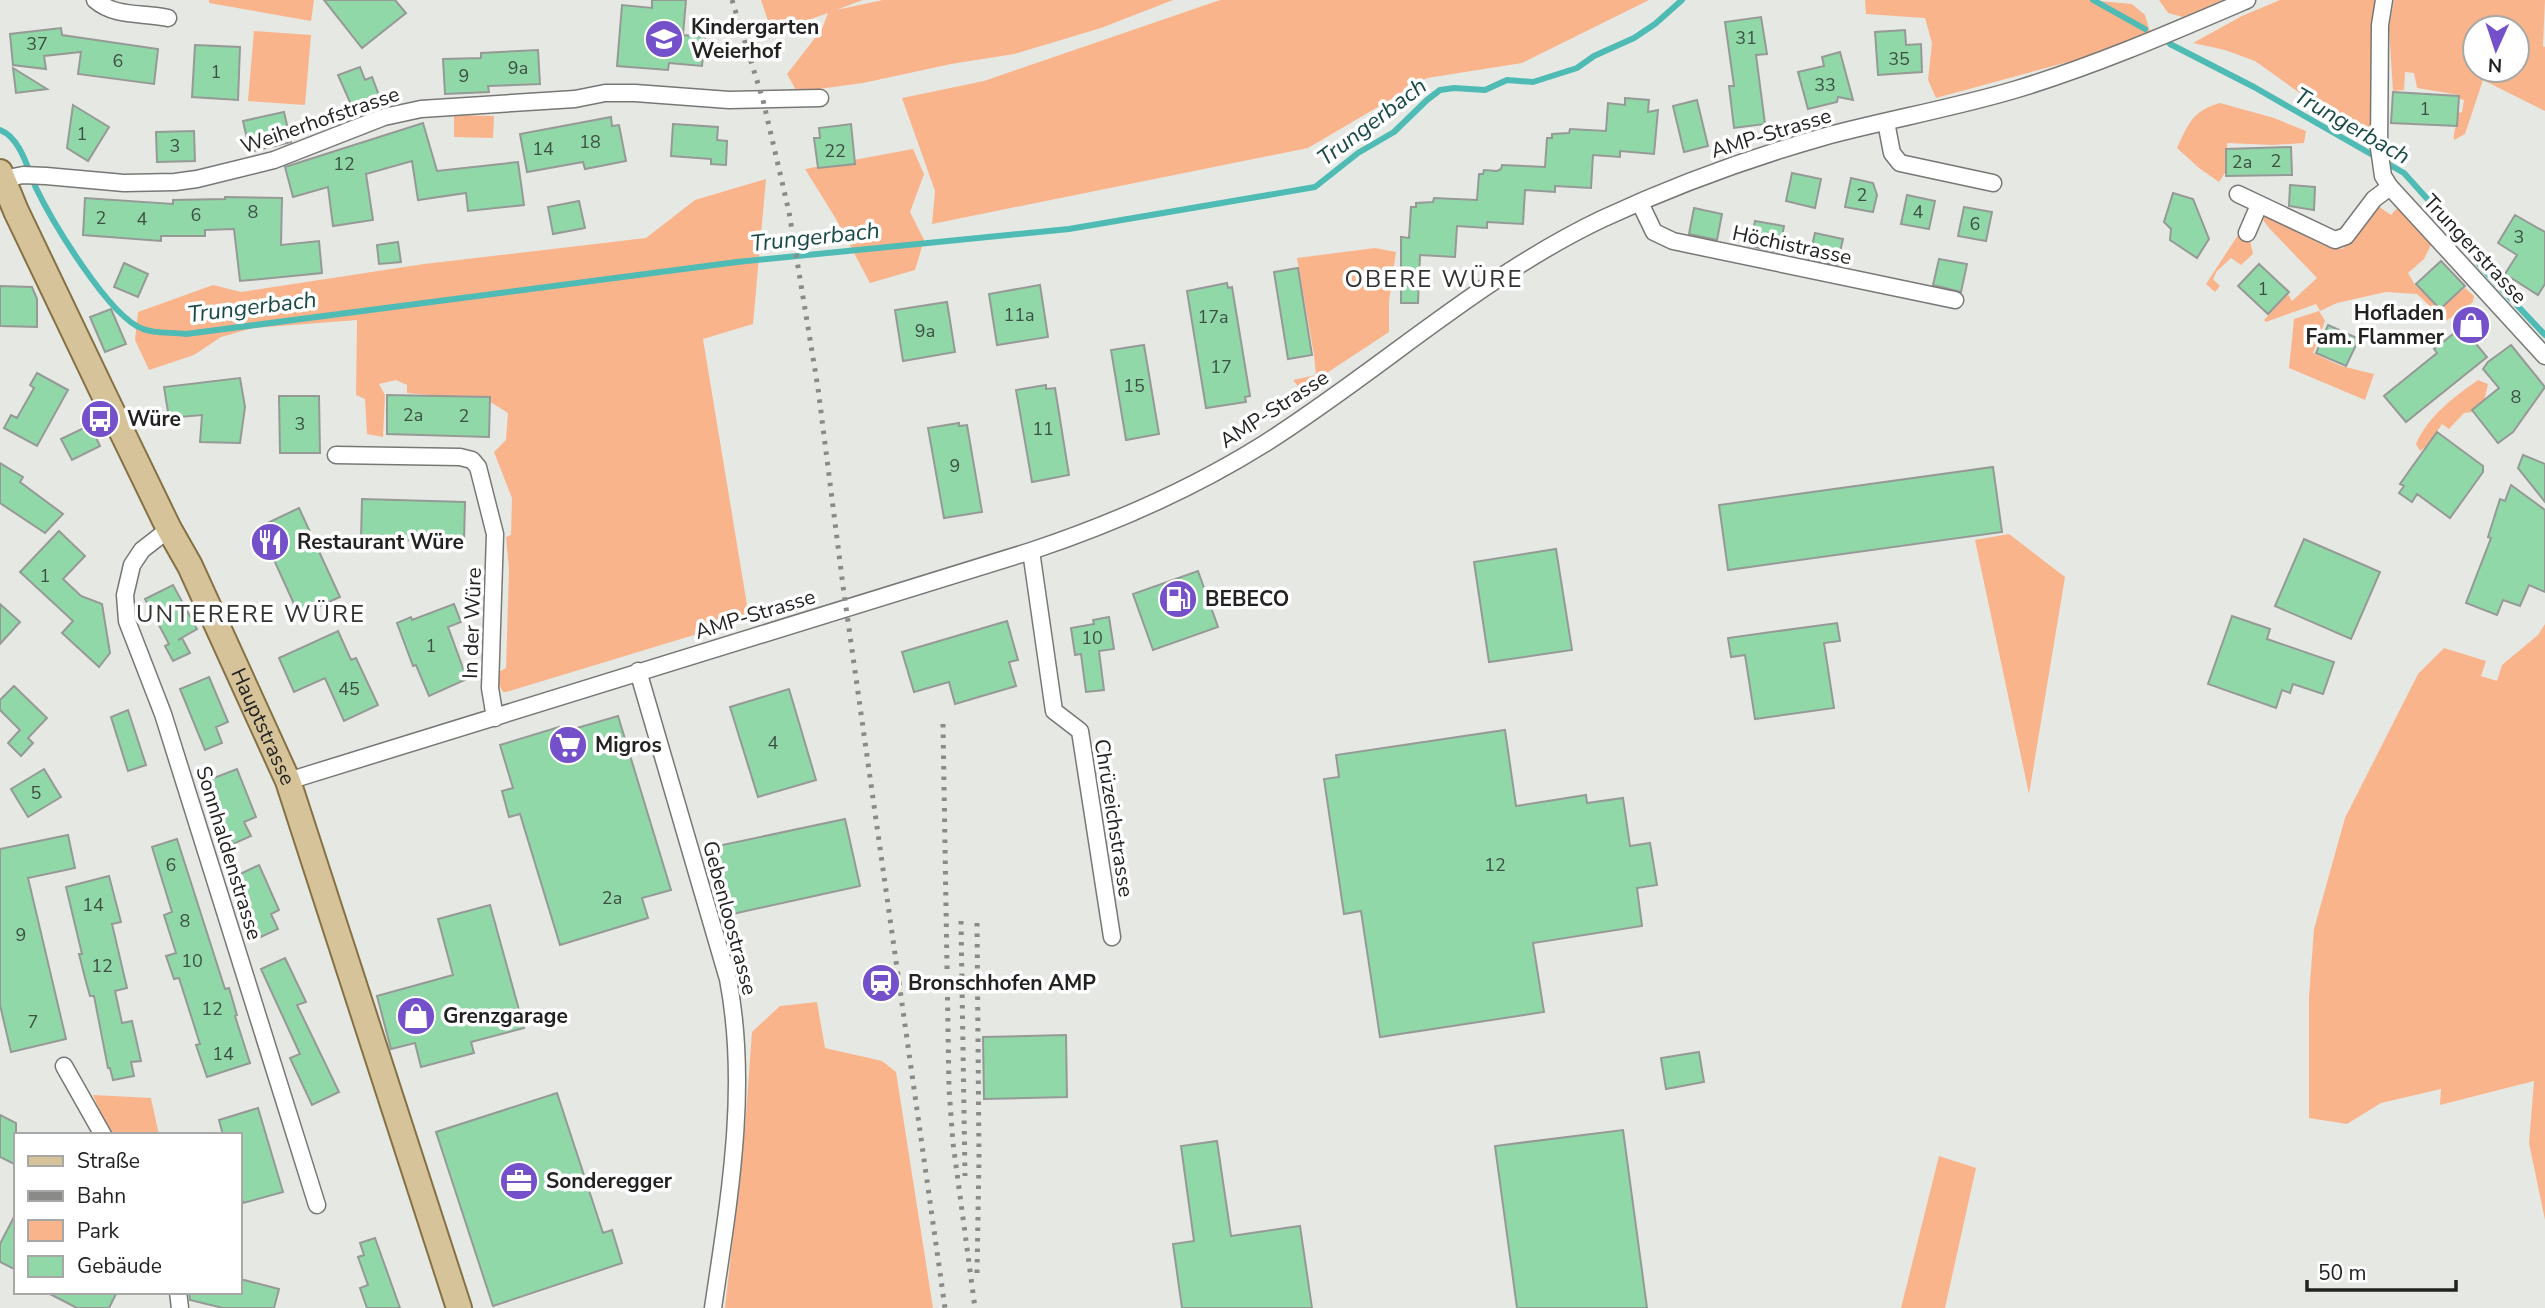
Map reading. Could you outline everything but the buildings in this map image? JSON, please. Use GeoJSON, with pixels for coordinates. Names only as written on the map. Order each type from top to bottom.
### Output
{"type":"FeatureCollection","features":[{"type":"Feature","properties":{"kind":"main road","name":"Hauptstrasse"},"geometry":{"type":"LineString","coordinates":[[9,175],[169,528],[190,566],[288,780],[459,1308]]}},
{"type":"Feature","properties":{"kind":"street"},"geometry":{"type":"LineString","coordinates":[[95,0],[108,10],[168,18]]}},
{"type":"Feature","properties":{"kind":"street","name":"AMP-Strasse"},"geometry":{"type":"LineString","coordinates":[[288,780],[1031,551],[1116,520],[1230,464],[1305,417],[1498,280],[1573,234],[1640,203],[1724,168],[1832,135],[2004,93],[2093,64],[2247,0]]}},
{"type":"Feature","properties":{"kind":"street"},"geometry":{"type":"LineString","coordinates":[[2238,194],[2324,237],[2339,240],[2352,231],[2386,181],[2379,148],[2380,25],[2384,0]]}},
{"type":"Feature","properties":{"kind":"street","name":"Weiherhofstrasse"},"geometry":{"type":"LineString","coordinates":[[9,175],[124,183],[197,179],[274,160],[384,117],[421,109],[575,99],[605,93],[729,100],[820,98]]}},
{"type":"Feature","properties":{"kind":"street"},"geometry":{"type":"LineString","coordinates":[[1886,122],[1892,153],[1900,163],[1993,183]]}},
{"type":"Feature","properties":{"kind":"street","name":"Trungerstrasse"},"geometry":{"type":"LineString","coordinates":[[2386,181],[2545,356]]}},
{"type":"Feature","properties":{"kind":"street","name":"Höchistrasse"},"geometry":{"type":"LineString","coordinates":[[1640,203],[1654,232],[1673,241],[1955,300]]}},
{"type":"Feature","properties":{"kind":"street"},"geometry":{"type":"LineString","coordinates":[[2247,233],[2259,205]]}},
{"type":"Feature","properties":{"kind":"street","name":"In der Würe"},"geometry":{"type":"LineString","coordinates":[[336,455],[460,457],[472,460],[478,467],[495,534],[490,688],[495,718]]}},
{"type":"Feature","properties":{"kind":"street","name":"Sonnhaldenstrasse"},"geometry":{"type":"LineString","coordinates":[[169,528],[142,550],[132,565],[127,580],[124,609],[163,714],[317,1205]]}},
{"type":"Feature","properties":{"kind":"street","name":"Chrüzeichstrasse"},"geometry":{"type":"LineString","coordinates":[[1031,551],[1054,710],[1080,731],[1112,937]]}},
{"type":"Feature","properties":{"kind":"street","name":"Gebenloostrasse"},"geometry":{"type":"LineString","coordinates":[[638,671],[728,979],[734,1012],[737,1080],[734,1147],[713,1308]]}},
{"type":"Feature","properties":{"kind":"street"},"geometry":{"type":"LineString","coordinates":[[64,1066],[102,1133]]}},
{"type":"Feature","properties":{"kind":"green space"},"geometry":{"type":"Polygon","coordinates":[[[209,0],[314,0],[311,21],[209,3],[209,0]]]}},
{"type":"Feature","properties":{"kind":"green space"},"geometry":{"type":"Polygon","coordinates":[[[761,0],[863,0],[836,10],[883,0],[1173,0],[1101,28],[1014,54],[863,83],[797,92],[787,74],[822,29],[828,13],[772,33],[761,0]]]}},
{"type":"Feature","properties":{"kind":"green space"},"geometry":{"type":"Polygon","coordinates":[[[1220,0],[1649,0],[1522,63],[1427,78],[1308,148],[932,224],[935,191],[902,98],[984,81],[1220,0]]]}},
{"type":"Feature","properties":{"kind":"green space"},"geometry":{"type":"Polygon","coordinates":[[[1865,0],[2088,0],[2132,4],[2145,15],[2151,35],[2079,59],[1936,98],[1928,80],[1932,43],[1925,18],[1866,14],[1865,0]]]}},
{"type":"Feature","properties":{"kind":"green space"},"geometry":{"type":"Polygon","coordinates":[[[2159,0],[2223,0],[2183,17],[2168,13],[2159,0]]]}},
{"type":"Feature","properties":{"kind":"green space"},"geometry":{"type":"Polygon","coordinates":[[[2280,0],[2378,0],[2372,136],[2304,96],[2255,61],[2225,50],[2193,43],[2242,16],[2280,0]]]}},
{"type":"Feature","properties":{"kind":"green space"},"geometry":{"type":"Polygon","coordinates":[[[2394,0],[2545,0],[2545,111],[2491,84],[2531,84],[2531,14],[2461,14],[2461,84],[2482,84],[2465,134],[2454,140],[2458,113],[2462,112],[2464,100],[2460,99],[2459,95],[2417,88],[2414,73],[2405,72],[2404,90],[2393,91],[2389,28],[2394,0]]]}},
{"type":"Feature","properties":{"kind":"green space"},"geometry":{"type":"Polygon","coordinates":[[[254,31],[311,35],[305,105],[248,101],[254,31]]]}},
{"type":"Feature","properties":{"kind":"green space"},"geometry":{"type":"Polygon","coordinates":[[[2220,103],[2274,118],[2306,131],[2304,143],[2227,143],[2228,168],[2219,182],[2177,148],[2192,119],[2203,110],[2220,103]]]}},
{"type":"Feature","properties":{"kind":"green space"},"geometry":{"type":"Polygon","coordinates":[[[454,115],[494,116],[493,138],[454,137],[454,115]]]}},
{"type":"Feature","properties":{"kind":"green space"},"geometry":{"type":"Polygon","coordinates":[[[913,149],[924,174],[910,212],[924,240],[915,270],[870,283],[836,219],[805,169],[913,149]]]}},
{"type":"Feature","properties":{"kind":"green space"},"geometry":{"type":"Polygon","coordinates":[[[766,179],[753,324],[703,339],[748,611],[774,605],[776,610],[506,692],[503,692],[499,685],[498,672],[506,668],[509,569],[506,537],[511,535],[512,498],[494,452],[506,440],[508,413],[487,400],[407,393],[407,385],[396,380],[379,384],[385,395],[383,437],[367,434],[365,399],[356,395],[357,320],[253,328],[221,337],[194,355],[149,370],[135,340],[138,312],[213,285],[241,292],[424,264],[646,238],[695,200],[766,179]]]}},
{"type":"Feature","properties":{"kind":"green space"},"geometry":{"type":"Polygon","coordinates":[[[2378,206],[2391,215],[2397,208],[2432,243],[2424,259],[2408,273],[2415,285],[2441,308],[2465,288],[2474,296],[2473,302],[2446,321],[2417,294],[2386,292],[2337,303],[2320,311],[2316,304],[2266,322],[2264,320],[2288,294],[2292,301],[2317,278],[2269,228],[2263,220],[2264,217],[2268,216],[2323,245],[2342,249],[2355,237],[2378,206]]]}},
{"type":"Feature","properties":{"kind":"green space"},"geometry":{"type":"Polygon","coordinates":[[[2238,235],[2250,240],[2253,254],[2241,265],[2231,258],[2217,271],[2213,279],[2220,286],[2215,292],[2206,284],[2238,235]]]}},
{"type":"Feature","properties":{"kind":"green space"},"geometry":{"type":"Polygon","coordinates":[[[1375,248],[1396,252],[1389,301],[1389,332],[1301,390],[1293,380],[1316,375],[1297,258],[1375,248]]]}},
{"type":"Feature","properties":{"kind":"green space"},"geometry":{"type":"Polygon","coordinates":[[[2319,311],[2325,321],[2313,353],[2341,366],[2374,374],[2365,400],[2289,368],[2294,319],[2319,311]]]}},
{"type":"Feature","properties":{"kind":"green space"},"geometry":{"type":"Polygon","coordinates":[[[2478,380],[2488,384],[2484,401],[2472,412],[2464,413],[2449,429],[2442,424],[2428,445],[2420,451],[2416,444],[2427,425],[2451,400],[2478,380]]]}},
{"type":"Feature","properties":{"kind":"green space"},"geometry":{"type":"Polygon","coordinates":[[[2009,534],[2065,577],[2029,794],[1975,540],[2009,534]]]}},
{"type":"Feature","properties":{"kind":"green space"},"geometry":{"type":"Polygon","coordinates":[[[2545,624],[2545,1220],[2529,1143],[2534,1081],[2440,1105],[2441,1089],[2381,1103],[2347,1124],[2309,1118],[2309,997],[2314,929],[2345,818],[2418,674],[2444,648],[2486,661],[2481,676],[2497,681],[2502,665],[2538,635],[2545,624]]]}},
{"type":"Feature","properties":{"kind":"green space"},"geometry":{"type":"Polygon","coordinates":[[[817,1002],[825,1048],[882,1061],[896,1072],[933,1308],[725,1308],[745,1128],[752,1032],[780,1006],[817,1002]]]}},
{"type":"Feature","properties":{"kind":"green space"},"geometry":{"type":"Polygon","coordinates":[[[93,1095],[151,1098],[159,1133],[109,1133],[93,1095]]]}},
{"type":"Feature","properties":{"kind":"green space"},"geometry":{"type":"Polygon","coordinates":[[[1939,1156],[1976,1168],[1945,1308],[1901,1308],[1939,1156]]]}},
{"type":"Feature","properties":{"kind":"waterway","name":"Trungerbach"},"geometry":{"type":"LineString","coordinates":[[0,130],[18,146],[36,188],[55,222],[98,288],[114,307],[129,321],[148,331],[186,334],[737,262],[1069,229],[1315,187],[1358,153],[1394,132],[1440,90],[1485,90],[1507,80],[1533,82],[1577,68],[1594,56],[1634,38],[1682,0]]}},
{"type":"Feature","properties":{"kind":"waterway","name":"Trungerbach"},"geometry":{"type":"LineString","coordinates":[[2093,0],[2145,29]]}},
{"type":"Feature","properties":{"kind":"waterway","name":"Trungerbach"},"geometry":{"type":"LineString","coordinates":[[2170,44],[2254,87],[2404,173],[2448,222],[2482,268],[2545,335]]}},
{"type":"Feature","properties":{"kind":"railway"},"geometry":{"type":"LineString","coordinates":[[732,0],[763,100],[789,212],[818,388],[843,586],[945,1308]]}},
{"type":"Feature","properties":{"kind":"railway"},"geometry":{"type":"LineString","coordinates":[[943,724],[949,1089],[953,1143],[975,1308]]}},
{"type":"Feature","properties":{"kind":"railway"},"geometry":{"type":"LineString","coordinates":[[961,921],[965,1176]]}},
{"type":"Feature","properties":{"kind":"railway"},"geometry":{"type":"LineString","coordinates":[[977,921],[977,1273]]}},
{"type":"Feature","properties":{"kind":"place","name":"Kindergarten Weierhof"},"geometry":{"type":"Point","coordinates":[664,39]}},
{"type":"Feature","properties":{"kind":"place","name":"Hofladen Fam. Flammer"},"geometry":{"type":"Point","coordinates":[2471,325]}},
{"type":"Feature","properties":{"kind":"place","name":"Würe"},"geometry":{"type":"Point","coordinates":[100,419]}},
{"type":"Feature","properties":{"kind":"place","name":"Restaurant Würe"},"geometry":{"type":"Point","coordinates":[270,542]}},
{"type":"Feature","properties":{"kind":"place","name":"BEBECO"},"geometry":{"type":"Point","coordinates":[1178,599]}},
{"type":"Feature","properties":{"kind":"place","name":"Migros"},"geometry":{"type":"Point","coordinates":[568,745]}},
{"type":"Feature","properties":{"kind":"place","name":"Bronschhofen AMP"},"geometry":{"type":"Point","coordinates":[881,983]}},
{"type":"Feature","properties":{"kind":"place","name":"Grenzgarage"},"geometry":{"type":"Point","coordinates":[416,1016]}},
{"type":"Feature","properties":{"kind":"place","name":"Sonderegger"},"geometry":{"type":"Point","coordinates":[519,1181]}},
{"type":"Feature","properties":{"kind":"district","name":"OBERE WÜRE"},"geometry":{"type":"Point","coordinates":[1434,279]}},
{"type":"Feature","properties":{"kind":"district","name":"UNTERERE WÜRE"},"geometry":{"type":"Point","coordinates":[251,614]}}]}
